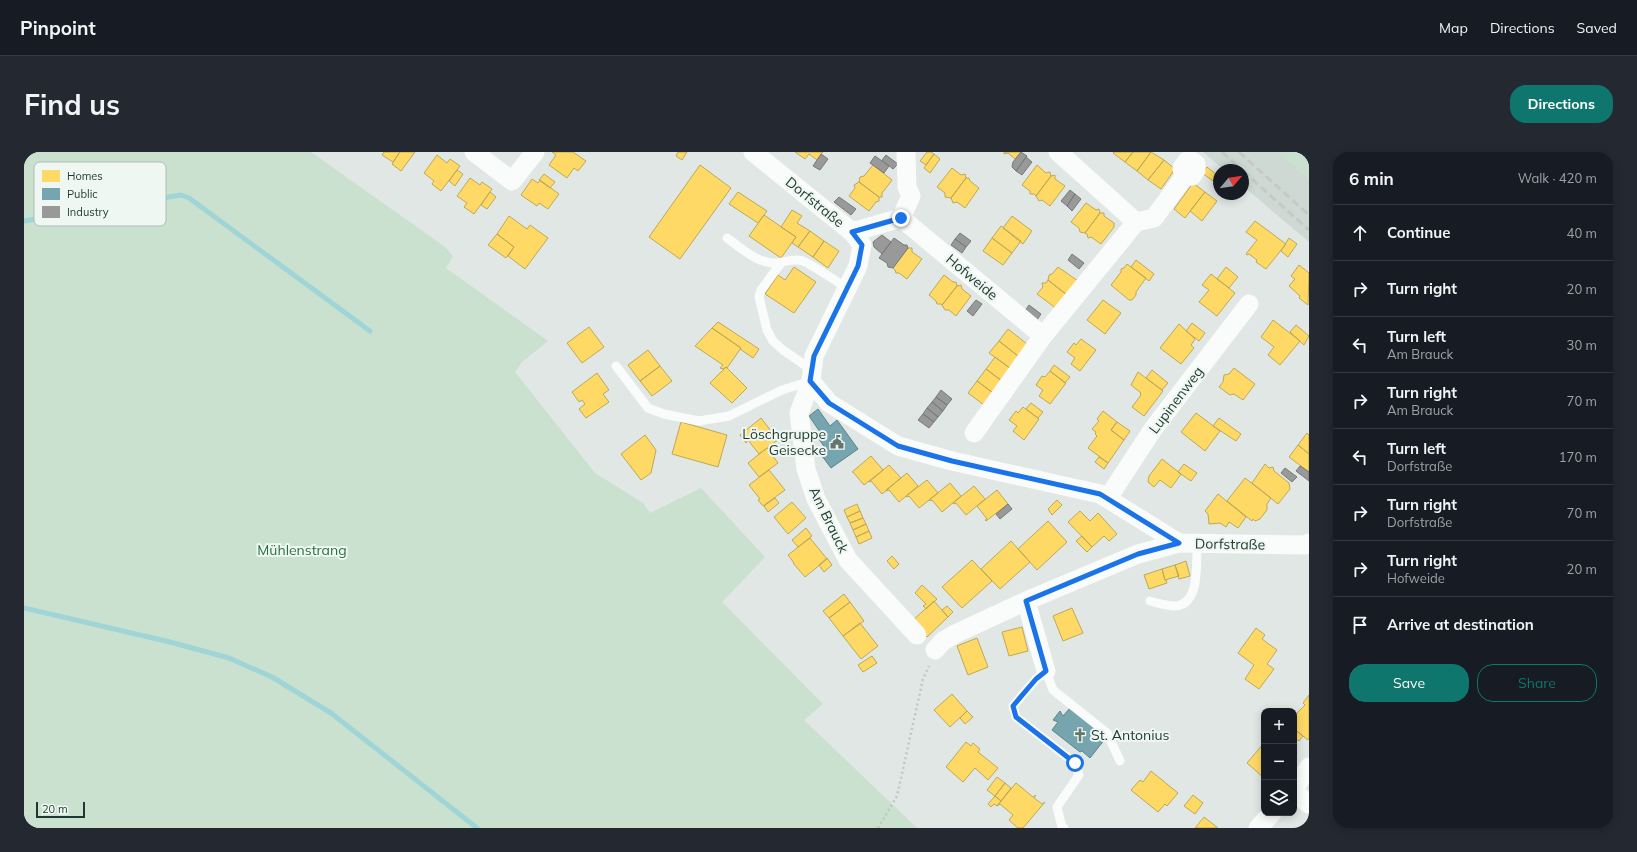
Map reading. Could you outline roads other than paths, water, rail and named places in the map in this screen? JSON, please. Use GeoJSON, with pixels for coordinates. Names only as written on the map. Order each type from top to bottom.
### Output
{"type":"FeatureCollection","features":[{"type":"Feature","properties":{"kind":"street"},"geometry":{"type":"LineString","coordinates":[[474,152],[512,181],[535,152]]}},
{"type":"Feature","properties":{"kind":"street","name":"Dorfstraße"},"geometry":{"type":"LineString","coordinates":[[753,152],[852,232],[862,245],[858,266],[814,356],[811,375],[829,403],[898,446],[952,461],[1100,494],[1188,543],[1309,543]]}},
{"type":"Feature","properties":{"kind":"street"},"geometry":{"type":"LineString","coordinates":[[852,232],[901,218],[911,196],[907,187],[906,152]]}},
{"type":"Feature","properties":{"kind":"street"},"geometry":{"type":"LineString","coordinates":[[1058,152],[1136,222]]}},
{"type":"Feature","properties":{"kind":"street"},"geometry":{"type":"LineString","coordinates":[[974,433],[1043,336],[1136,222],[1154,218],[1184,177]]}},
{"type":"Feature","properties":{"kind":"street","name":"Hofweide"},"geometry":{"type":"LineString","coordinates":[[901,218],[1043,336]]}},
{"type":"Feature","properties":{"kind":"street","name":"Lupinenweg"},"geometry":{"type":"LineString","coordinates":[[1108,498],[1153,429],[1249,304]]}},
{"type":"Feature","properties":{"kind":"street","name":"Am Brauck"},"geometry":{"type":"LineString","coordinates":[[811,375],[799,413],[806,469],[816,499],[848,560],[917,635]]}},
{"type":"Feature","properties":{"kind":"street"},"geometry":{"type":"LineString","coordinates":[[935,650],[943,642],[955,634],[1026,601],[1138,554],[1188,543]]}},
{"type":"Feature","properties":{"kind":"street"},"geometry":{"type":"LineString","coordinates":[[1026,601],[1046,671]]}},
{"type":"Feature","properties":{"kind":"street"},"geometry":{"type":"LineString","coordinates":[[1297,785],[1309,767]]}},
{"type":"Feature","properties":{"kind":"street"},"geometry":{"type":"LineString","coordinates":[[1297,793],[1309,804]]}},
{"type":"Feature","properties":{"kind":"street"},"geometry":{"type":"LineString","coordinates":[[1258,828],[1269,816]]}},
{"type":"Feature","properties":{"kind":"lane"},"geometry":{"type":"LineString","coordinates":[[727,238],[760,260],[770,263],[781,263],[792,260],[802,261],[847,288]]}},
{"type":"Feature","properties":{"kind":"lane"},"geometry":{"type":"LineString","coordinates":[[616,366],[648,408],[664,414],[699,421],[729,416],[811,375],[773,341],[767,330],[759,297],[761,290],[781,263]]}},
{"type":"Feature","properties":{"kind":"lane"},"geometry":{"type":"LineString","coordinates":[[1150,601],[1172,606],[1178,605],[1190,599],[1194,591],[1188,543]]}},
{"type":"Feature","properties":{"kind":"lane"},"geometry":{"type":"LineString","coordinates":[[1064,828],[1062,827],[1057,807],[1079,774],[1075,763],[1016,717],[1013,706],[1036,679],[1046,671],[1053,690],[1107,733],[1120,761]]}},
{"type":"Feature","properties":{"kind":"waterway"},"geometry":{"type":"LineString","coordinates":[[166,197],[181,195],[189,198],[370,331]]}},
{"type":"Feature","properties":{"kind":"waterway"},"geometry":{"type":"LineString","coordinates":[[24,221],[34,219]]}},
{"type":"Feature","properties":{"kind":"waterway","name":"Mühlenstrang"},"geometry":{"type":"LineString","coordinates":[[24,608],[170,642],[229,658],[272,677],[331,713],[477,828]]}},
{"type":"Feature","properties":{"kind":"railway"},"geometry":{"type":"LineString","coordinates":[[1222,152],[1235,164]]}},
{"type":"Feature","properties":{"kind":"railway"},"geometry":{"type":"LineString","coordinates":[[1239,152],[1309,215]]}},
{"type":"Feature","properties":{"kind":"railway"},"geometry":{"type":"LineString","coordinates":[[1249,176],[1309,230]]}},
{"type":"Feature","properties":{"kind":"place","name":"Löschgruppe Geisecke"},"geometry":{"type":"Point","coordinates":[837,442]}},
{"type":"Feature","properties":{"kind":"place","name":"St. Antonius"},"geometry":{"type":"Point","coordinates":[1080,735]}}]}
